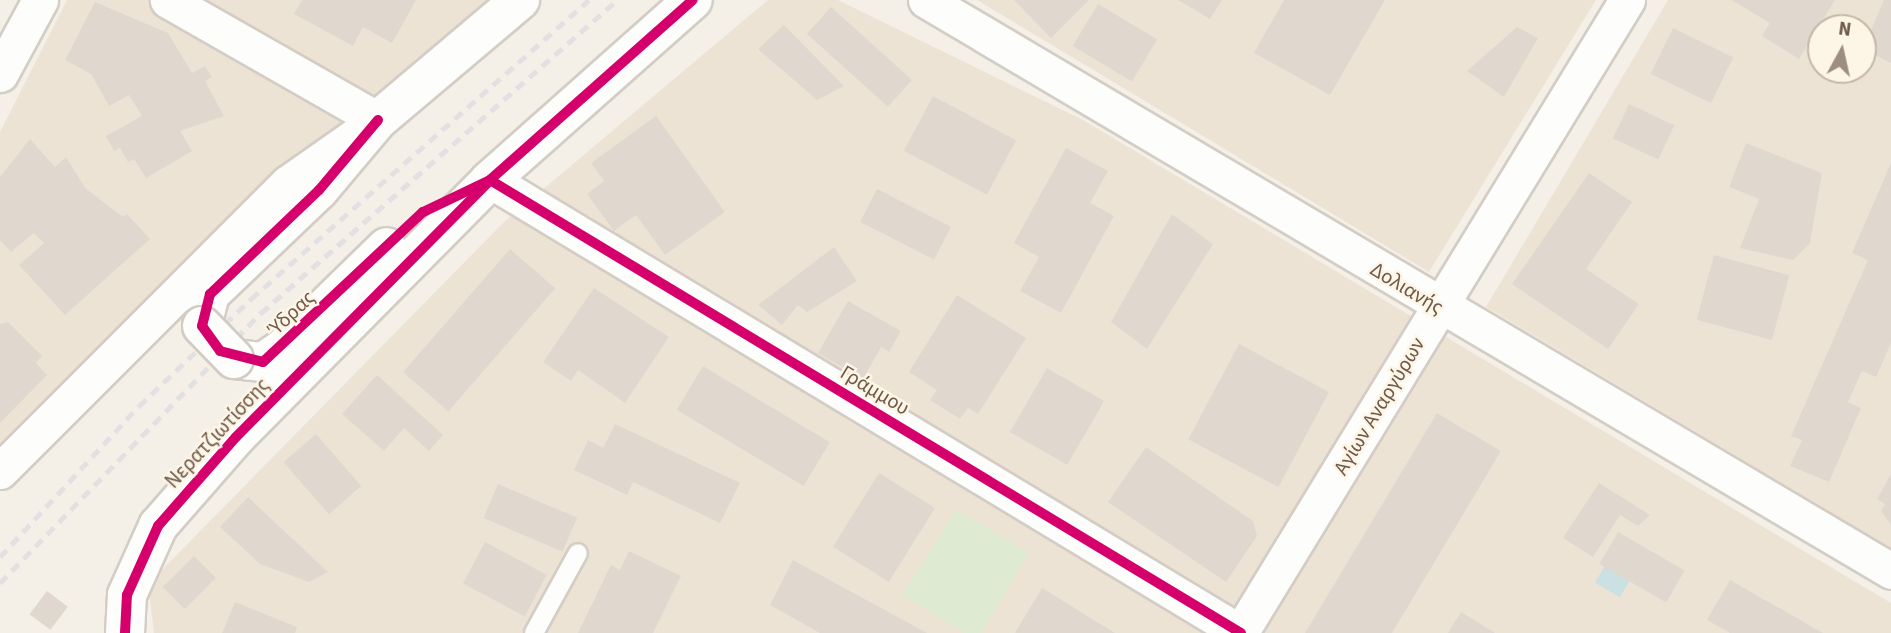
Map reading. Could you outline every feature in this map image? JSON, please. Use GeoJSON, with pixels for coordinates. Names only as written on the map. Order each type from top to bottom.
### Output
{"type":"FeatureCollection","features":[{"type":"Feature","properties":{"kind":"street"},"geometry":{"type":"LineString","coordinates":[[0,74],[40,0]]}},
{"type":"Feature","properties":{"kind":"street"},"geometry":{"type":"LineString","coordinates":[[168,0],[378,120]]}},
{"type":"Feature","properties":{"kind":"street"},"geometry":{"type":"LineString","coordinates":[[0,471],[288,183],[378,120],[520,0]]}},
{"type":"Feature","properties":{"kind":"street","name":"Νερατζιωτίσσης"},"geometry":{"type":"LineString","coordinates":[[125,633],[127,594],[158,526],[236,437],[490,180],[693,0]]}},
{"type":"Feature","properties":{"kind":"street","name":"Δολιανής"},"geometry":{"type":"LineString","coordinates":[[926,0],[1439,307],[1891,571]]}},
{"type":"Feature","properties":{"kind":"street","name":"Αγίων Αναργύρων"},"geometry":{"type":"LineString","coordinates":[[1240,633],[1627,0]]}},
{"type":"Feature","properties":{"kind":"street","name":"Ύδρας"},"geometry":{"type":"LineString","coordinates":[[378,120],[319,190],[210,295],[202,326],[234,359],[263,362],[282,349],[423,212],[490,180]]}},
{"type":"Feature","properties":{"kind":"street","name":"Γράμμου"},"geometry":{"type":"LineString","coordinates":[[490,180],[1240,633]]}},
{"type":"Feature","properties":{"kind":"lane"},"geometry":{"type":"LineString","coordinates":[[534,633],[578,553]]}},
{"type":"Feature","properties":{"kind":"shaded area"},"geometry":{"type":"Polygon","coordinates":[[[67,0],[508,0],[0,449],[0,132],[67,0]]]}},
{"type":"Feature","properties":{"kind":"shaded area"},"geometry":{"type":"Polygon","coordinates":[[[768,0],[838,0],[1083,120],[1891,603],[1891,633],[154,633],[148,584],[504,222],[768,0]]]}},
{"type":"Feature","properties":{"kind":"shaded area"},"geometry":{"type":"Polygon","coordinates":[[[977,0],[1596,0],[1429,272],[977,0]]]}},
{"type":"Feature","properties":{"kind":"shaded area"},"geometry":{"type":"Polygon","coordinates":[[[1668,0],[1891,0],[1891,548],[1486,307],[1668,0]]]}},
{"type":"Feature","properties":{"kind":"shaded area"},"geometry":{"type":"Polygon","coordinates":[[[1615,549],[1640,564],[1620,597],[1595,582],[1615,549]]]}},
{"type":"Feature","properties":{"kind":"green space"},"geometry":{"type":"Polygon","coordinates":[[[956,509],[1029,553],[981,633],[965,633],[902,595],[956,509]]]}},
{"type":"Feature","properties":{"kind":"building"},"geometry":{"type":"Polygon","coordinates":[[[302,0],[416,0],[392,43],[363,27],[353,46],[294,14],[302,0]]]}},
{"type":"Feature","properties":{"kind":"building"},"geometry":{"type":"Polygon","coordinates":[[[1014,0],[1089,0],[1051,38],[1014,0]]]}},
{"type":"Feature","properties":{"kind":"building"},"geometry":{"type":"Polygon","coordinates":[[[1178,0],[1222,0],[1210,19],[1178,0]]]}},
{"type":"Feature","properties":{"kind":"building"},"geometry":{"type":"Polygon","coordinates":[[[1284,0],[1385,0],[1330,95],[1254,53],[1284,0]]]}},
{"type":"Feature","properties":{"kind":"building"},"geometry":{"type":"Polygon","coordinates":[[[1731,0],[1835,0],[1826,14],[1807,14],[1807,46],[1799,59],[1762,36],[1770,23],[1731,0]]]}},
{"type":"Feature","properties":{"kind":"building"},"geometry":{"type":"Polygon","coordinates":[[[1884,0],[1891,0],[1891,63],[1877,56],[1877,16],[1884,0]]]}},
{"type":"Feature","properties":{"kind":"building"},"geometry":{"type":"Polygon","coordinates":[[[95,2],[168,33],[192,73],[205,66],[212,77],[205,81],[224,116],[180,131],[192,151],[146,178],[134,159],[128,162],[120,148],[114,151],[106,136],[142,116],[129,95],[109,106],[91,74],[65,60],[95,2]]]}},
{"type":"Feature","properties":{"kind":"building"},"geometry":{"type":"Polygon","coordinates":[[[1098,4],[1157,40],[1132,82],[1073,46],[1098,4]]]}},
{"type":"Feature","properties":{"kind":"building"},"geometry":{"type":"Polygon","coordinates":[[[831,7],[912,80],[888,107],[807,34],[831,7]]]}},
{"type":"Feature","properties":{"kind":"building"},"geometry":{"type":"Polygon","coordinates":[[[784,25],[844,86],[817,100],[758,49],[784,25]]]}},
{"type":"Feature","properties":{"kind":"building"},"geometry":{"type":"Polygon","coordinates":[[[1517,27],[1538,38],[1504,97],[1467,71],[1517,27]]]}},
{"type":"Feature","properties":{"kind":"building"},"geometry":{"type":"Polygon","coordinates":[[[1673,28],[1733,57],[1711,103],[1651,74],[1673,28]]]}},
{"type":"Feature","properties":{"kind":"building"},"geometry":{"type":"Polygon","coordinates":[[[933,96],[1016,140],[987,195],[904,151],[933,96]]]}},
{"type":"Feature","properties":{"kind":"building"},"geometry":{"type":"Polygon","coordinates":[[[1629,104],[1674,125],[1658,160],[1613,138],[1629,104]]]}},
{"type":"Feature","properties":{"kind":"building"},"geometry":{"type":"Polygon","coordinates":[[[656,116],[725,212],[665,255],[636,215],[614,231],[587,194],[604,181],[591,163],[656,116]]]}},
{"type":"Feature","properties":{"kind":"building"},"geometry":{"type":"Polygon","coordinates":[[[30,139],[55,167],[66,157],[85,188],[123,217],[127,214],[150,239],[65,315],[19,265],[44,243],[34,233],[11,252],[0,240],[0,177],[30,139]]]}},
{"type":"Feature","properties":{"kind":"building"},"geometry":{"type":"Polygon","coordinates":[[[1746,143],[1822,173],[1810,243],[1793,260],[1740,248],[1759,199],[1729,187],[1746,143]]]}},
{"type":"Feature","properties":{"kind":"building"},"geometry":{"type":"Polygon","coordinates":[[[1066,148],[1108,171],[1090,203],[1114,216],[1061,313],[1020,291],[1039,257],[1014,243],[1066,148]]]}},
{"type":"Feature","properties":{"kind":"building"},"geometry":{"type":"Polygon","coordinates":[[[1891,163],[1891,343],[1876,377],[1862,371],[1848,402],[1861,408],[1829,482],[1790,466],[1802,440],[1791,436],[1868,260],[1852,253],[1891,163]]]}},
{"type":"Feature","properties":{"kind":"building"},"geometry":{"type":"Polygon","coordinates":[[[1589,173],[1632,202],[1586,269],[1639,304],[1608,349],[1512,284],[1589,173]]]}},
{"type":"Feature","properties":{"kind":"building"},"geometry":{"type":"Polygon","coordinates":[[[877,189],[951,227],[934,260],[860,222],[877,189]]]}},
{"type":"Feature","properties":{"kind":"building"},"geometry":{"type":"Polygon","coordinates":[[[1172,214],[1213,244],[1147,349],[1111,322],[1172,214]]]}},
{"type":"Feature","properties":{"kind":"building"},"geometry":{"type":"Polygon","coordinates":[[[834,247],[857,281],[807,312],[798,305],[782,325],[758,305],[834,247]]]}},
{"type":"Feature","properties":{"kind":"building"},"geometry":{"type":"Polygon","coordinates":[[[510,249],[555,288],[448,411],[403,372],[510,249]]]}},
{"type":"Feature","properties":{"kind":"building"},"geometry":{"type":"Polygon","coordinates":[[[1714,255],[1789,275],[1772,340],[1697,320],[1714,255]]]}},
{"type":"Feature","properties":{"kind":"building"},"geometry":{"type":"Polygon","coordinates":[[[594,288],[669,337],[625,403],[578,370],[571,381],[543,362],[594,288]]]}},
{"type":"Feature","properties":{"kind":"building"},"geometry":{"type":"Polygon","coordinates":[[[957,295],[1026,338],[978,414],[968,408],[960,419],[930,400],[937,390],[909,372],[957,295]]]}},
{"type":"Feature","properties":{"kind":"building"},"geometry":{"type":"Polygon","coordinates":[[[848,301],[901,331],[889,352],[881,347],[863,379],[818,353],[848,301]]]}},
{"type":"Feature","properties":{"kind":"building"},"geometry":{"type":"Polygon","coordinates":[[[8,322],[42,356],[36,363],[47,375],[0,423],[0,324],[8,322]]]}},
{"type":"Feature","properties":{"kind":"building"},"geometry":{"type":"Polygon","coordinates":[[[1239,344],[1329,392],[1278,487],[1188,439],[1239,344]]]}},
{"type":"Feature","properties":{"kind":"building"},"geometry":{"type":"Polygon","coordinates":[[[703,366],[830,442],[804,486],[677,410],[703,366]]]}},
{"type":"Feature","properties":{"kind":"building"},"geometry":{"type":"Polygon","coordinates":[[[1047,368],[1104,401],[1067,465],[1010,432],[1047,368]]]}},
{"type":"Feature","properties":{"kind":"building"},"geometry":{"type":"Polygon","coordinates":[[[377,375],[443,435],[429,451],[404,428],[384,451],[342,414],[377,375]]]}},
{"type":"Feature","properties":{"kind":"building"},"geometry":{"type":"Polygon","coordinates":[[[1437,413],[1501,451],[1392,633],[1305,633],[1437,413]]]}},
{"type":"Feature","properties":{"kind":"building"},"geometry":{"type":"Polygon","coordinates":[[[615,424],[740,483],[720,523],[633,482],[627,495],[574,470],[588,440],[603,448],[615,424]]]}},
{"type":"Feature","properties":{"kind":"building"},"geometry":{"type":"Polygon","coordinates":[[[316,434],[361,486],[329,514],[284,462],[316,434]]]}},
{"type":"Feature","properties":{"kind":"building"},"geometry":{"type":"Polygon","coordinates":[[[1146,447],[1253,521],[1257,536],[1226,582],[1108,502],[1146,447]]]}},
{"type":"Feature","properties":{"kind":"building"},"geometry":{"type":"Polygon","coordinates":[[[879,473],[935,508],[889,582],[833,547],[879,473]]]}},
{"type":"Feature","properties":{"kind":"building"},"geometry":{"type":"Polygon","coordinates":[[[1891,474],[1891,525],[1881,511],[1885,504],[1877,499],[1891,474]]]}},
{"type":"Feature","properties":{"kind":"building"},"geometry":{"type":"Polygon","coordinates":[[[1599,483],[1650,515],[1638,526],[1620,515],[1593,557],[1563,538],[1599,483]]]}},
{"type":"Feature","properties":{"kind":"building"},"geometry":{"type":"Polygon","coordinates":[[[498,484],[577,518],[563,552],[484,518],[498,484]]]}},
{"type":"Feature","properties":{"kind":"building"},"geometry":{"type":"Polygon","coordinates":[[[248,497],[328,572],[309,582],[260,564],[220,527],[248,497]]]}},
{"type":"Feature","properties":{"kind":"building"},"geometry":{"type":"Polygon","coordinates":[[[1618,532],[1685,570],[1666,603],[1600,564],[1618,532]]]}},
{"type":"Feature","properties":{"kind":"building"},"geometry":{"type":"Polygon","coordinates":[[[485,542],[547,575],[525,616],[463,583],[485,542]]]}},
{"type":"Feature","properties":{"kind":"building"},"geometry":{"type":"Polygon","coordinates":[[[629,551],[681,576],[653,633],[578,633],[611,565],[620,570],[629,551]]]}},
{"type":"Feature","properties":{"kind":"building"},"geometry":{"type":"Polygon","coordinates":[[[194,556],[216,578],[185,609],[163,587],[194,556]]]}},
{"type":"Feature","properties":{"kind":"building"},"geometry":{"type":"Polygon","coordinates":[[[793,560],[927,633],[820,633],[770,605],[793,560]]]}},
{"type":"Feature","properties":{"kind":"building"},"geometry":{"type":"Polygon","coordinates":[[[1730,580],[1823,633],[1730,633],[1707,620],[1730,580]]]}},
{"type":"Feature","properties":{"kind":"building"},"geometry":{"type":"Polygon","coordinates":[[[1042,588],[1115,633],[1015,633],[1042,588]]]}},
{"type":"Feature","properties":{"kind":"building"},"geometry":{"type":"Polygon","coordinates":[[[47,591],[68,607],[50,630],[30,614],[47,591]]]}},
{"type":"Feature","properties":{"kind":"building"},"geometry":{"type":"Polygon","coordinates":[[[235,602],[297,627],[295,633],[222,633],[235,602]]]}},
{"type":"Feature","properties":{"kind":"building"},"geometry":{"type":"Polygon","coordinates":[[[1461,612],[1495,633],[1448,633],[1461,612]]]}},
{"type":"Feature","properties":{"kind":"railway"},"geometry":{"type":"LineString","coordinates":[[0,557],[139,406],[251,299],[589,0]]}},
{"type":"Feature","properties":{"kind":"railway"},"geometry":{"type":"LineString","coordinates":[[0,583],[261,313],[617,0]]}},
{"type":"Feature","properties":{"kind":"cycle path"},"geometry":{"type":"LineString","coordinates":[[125,633],[127,595],[158,526],[236,437],[490,180],[693,0]]}},
{"type":"Feature","properties":{"kind":"cycle path"},"geometry":{"type":"LineString","coordinates":[[378,120],[319,190],[210,294],[202,326],[220,351],[263,362],[423,212],[490,180],[1241,633]]}}]}
